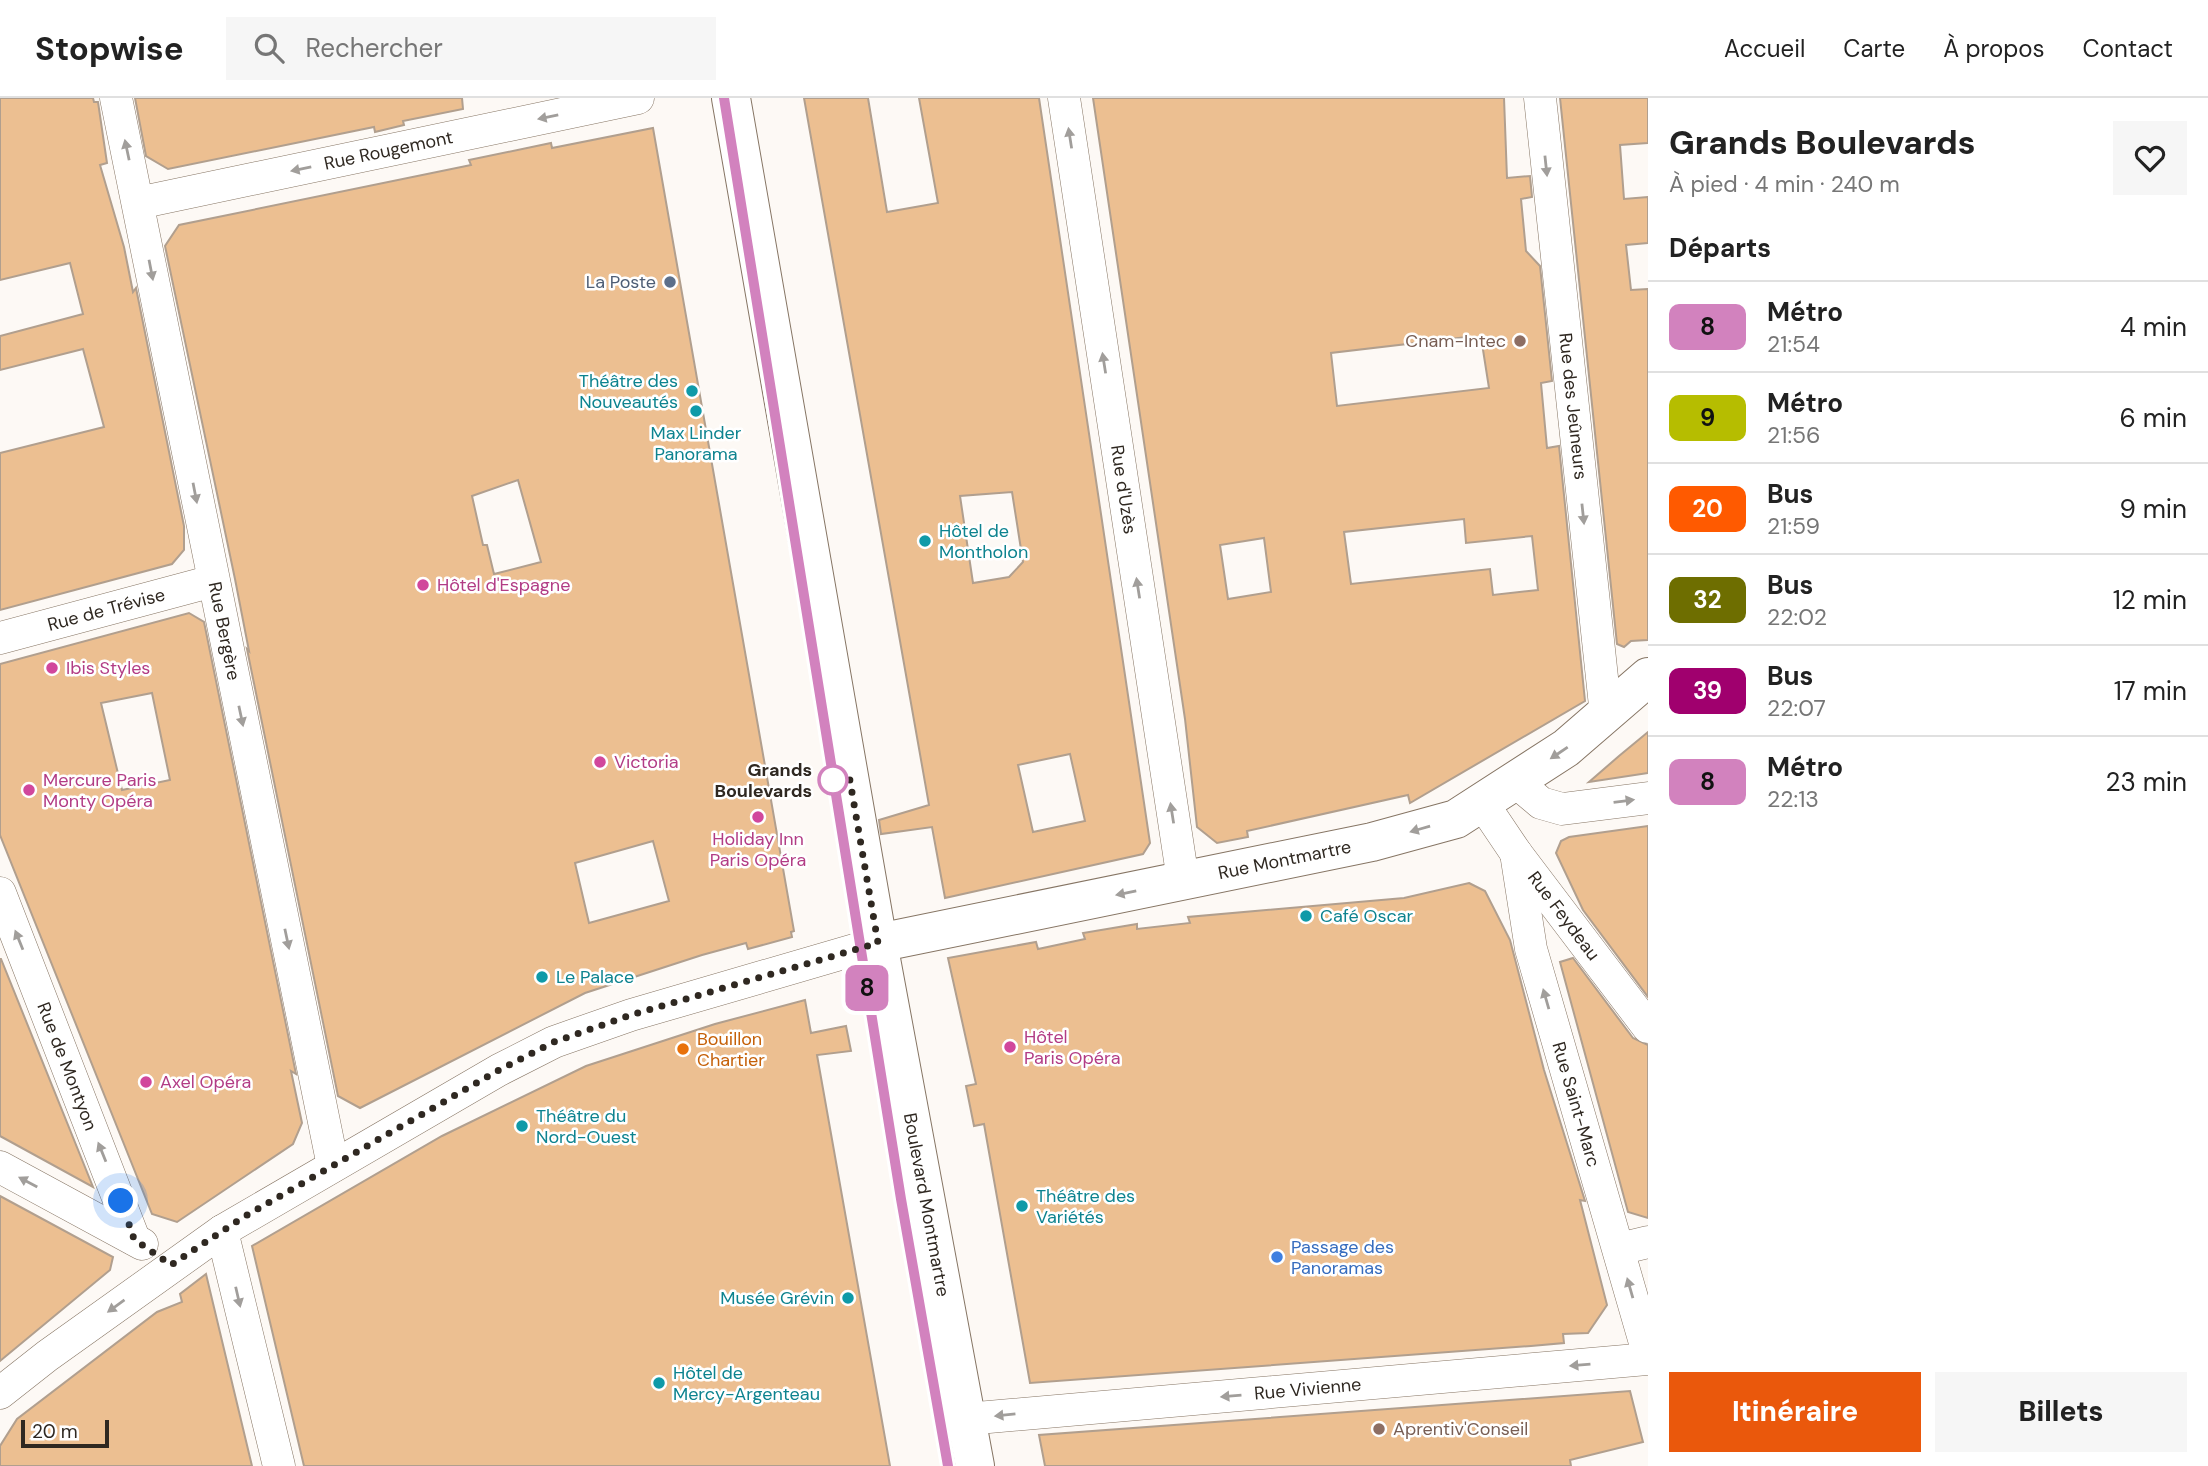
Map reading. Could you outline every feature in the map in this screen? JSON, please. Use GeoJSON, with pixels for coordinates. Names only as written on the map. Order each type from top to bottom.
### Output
{"type":"FeatureCollection","features":[{"type":"Feature","properties":{"kind":"main road","name":"Boulevard Montmartre"},"geometry":{"type":"LineString","coordinates":[[731,98],[878,943],[975,1466]]}},
{"type":"Feature","properties":{"kind":"main road","name":"Rue Montmartre"},"geometry":{"type":"LineString","coordinates":[[878,943],[1372,842],[1456,819],[1566,748],[1648,677]]}},
{"type":"Feature","properties":{"kind":"street","name":"Rue Bergère"},"geometry":{"type":"LineString","coordinates":[[116,98],[333,1166]]}},
{"type":"Feature","properties":{"kind":"street","name":"Rue Rougemont"},"geometry":{"type":"LineString","coordinates":[[138,203],[638,98]]}},
{"type":"Feature","properties":{"kind":"street","name":"Rue d'Uzès"},"geometry":{"type":"LineString","coordinates":[[1064,98],[1183,880]]}},
{"type":"Feature","properties":{"kind":"street","name":"Rue des Jeûneurs"},"geometry":{"type":"LineString","coordinates":[[1540,98],[1605,715]]}},
{"type":"Feature","properties":{"kind":"street","name":"Rue de Trévise"},"geometry":{"type":"LineString","coordinates":[[0,638],[213,581]]}},
{"type":"Feature","properties":{"kind":"street"},"geometry":{"type":"LineString","coordinates":[[1516,782],[1541,803],[1562,808],[1648,798]]}},
{"type":"Feature","properties":{"kind":"street","name":"Rue Feydeau"},"geometry":{"type":"LineString","coordinates":[[1483,804],[1516,853],[1648,1027]]}},
{"type":"Feature","properties":{"kind":"street","name":"Rue Saint-Marc"},"geometry":{"type":"LineString","coordinates":[[1516,853],[1531,948],[1633,1245],[1648,1356]]}},
{"type":"Feature","properties":{"kind":"street","name":"Rue de Montyon"},"geometry":{"type":"LineString","coordinates":[[0,893],[134,1239]]}},
{"type":"Feature","properties":{"kind":"street"},"geometry":{"type":"LineString","coordinates":[[0,1393],[222,1230],[554,1042],[631,1015],[878,943]]}},
{"type":"Feature","properties":{"kind":"street"},"geometry":{"type":"LineString","coordinates":[[0,1167],[134,1239],[171,1265]]}},
{"type":"Feature","properties":{"kind":"street"},"geometry":{"type":"LineString","coordinates":[[222,1230],[279,1466]]}},
{"type":"Feature","properties":{"kind":"street","name":"Rue Vivienne"},"geometry":{"type":"LineString","coordinates":[[966,1419],[1648,1356]]}},
{"type":"Feature","properties":{"kind":"building"},"geometry":{"type":"Polygon","coordinates":[[[0,98],[93,98],[94,102],[98,102],[107,163],[100,165],[124,247],[133,292],[136,288],[184,526],[184,550],[172,564],[0,610],[0,453],[104,427],[83,349],[0,370],[0,336],[83,314],[70,263],[0,280],[0,98]]]}},
{"type":"Feature","properties":{"kind":"building"},"geometry":{"type":"Polygon","coordinates":[[[135,98],[462,98],[463,109],[403,121],[404,125],[375,132],[374,127],[168,169],[146,156],[135,98]]]}},
{"type":"Feature","properties":{"kind":"building"},"geometry":{"type":"Polygon","coordinates":[[[804,98],[868,98],[887,212],[938,203],[919,98],[1039,98],[1150,843],[1143,854],[945,898],[932,827],[881,834],[879,820],[929,805],[804,98]],[[1012,492],[960,496],[973,583],[1009,577],[1023,562],[1012,492]],[[1070,754],[1018,765],[1033,832],[1085,821],[1070,754]]]}},
{"type":"Feature","properties":{"kind":"building"},"geometry":{"type":"Polygon","coordinates":[[[1093,98],[1504,98],[1507,178],[1530,176],[1532,197],[1521,199],[1526,251],[1540,266],[1552,381],[1541,383],[1547,448],[1559,446],[1585,701],[1410,803],[1408,795],[1247,831],[1248,837],[1217,843],[1197,827],[1185,719],[1093,98]],[[1481,337],[1331,353],[1337,406],[1489,388],[1481,337]],[[1464,519],[1344,532],[1351,584],[1490,569],[1493,595],[1538,590],[1532,536],[1466,543],[1464,519]],[[1264,538],[1220,545],[1228,599],[1271,592],[1264,538]]]}},
{"type":"Feature","properties":{"kind":"building"},"geometry":{"type":"Polygon","coordinates":[[[1560,98],[1648,98],[1648,143],[1620,145],[1624,199],[1648,197],[1648,243],[1626,245],[1631,290],[1648,289],[1648,640],[1631,641],[1624,647],[1617,644],[1560,98]]]}},
{"type":"Feature","properties":{"kind":"building"},"geometry":{"type":"Polygon","coordinates":[[[653,128],[794,931],[791,932],[792,937],[748,949],[746,943],[585,993],[360,1108],[338,1096],[235,579],[165,246],[179,225],[471,165],[469,160],[551,143],[552,148],[653,128]],[[518,480],[472,496],[483,545],[487,545],[494,574],[541,562],[518,480]],[[653,841],[575,863],[589,923],[669,901],[653,841]]]}},
{"type":"Feature","properties":{"kind":"building"},"geometry":{"type":"Polygon","coordinates":[[[189,613],[204,622],[296,1074],[291,1071],[302,1123],[293,1144],[177,1222],[152,1214],[0,835],[0,664],[189,613]],[[152,693],[101,703],[122,790],[170,780],[152,693]]]}},
{"type":"Feature","properties":{"kind":"building"},"geometry":{"type":"Polygon","coordinates":[[[1648,732],[1648,773],[1589,782],[1619,756],[1648,732]]]}},
{"type":"Feature","properties":{"kind":"building"},"geometry":{"type":"Polygon","coordinates":[[[1648,826],[1648,997],[1583,910],[1556,853],[1561,841],[1569,837],[1648,826]]]}},
{"type":"Feature","properties":{"kind":"building"},"geometry":{"type":"Polygon","coordinates":[[[1469,883],[1485,891],[1510,940],[1544,1070],[1585,1201],[1580,1200],[1607,1305],[1588,1333],[1563,1334],[1564,1343],[1531,1346],[1030,1383],[984,1124],[974,1126],[966,1086],[976,1084],[948,958],[1036,942],[1038,949],[1085,939],[1083,933],[1137,924],[1137,929],[1190,923],[1188,917],[1404,898],[1469,883]]]}},
{"type":"Feature","properties":{"kind":"building"},"geometry":{"type":"Polygon","coordinates":[[[1573,958],[1633,1038],[1648,1045],[1648,1218],[1628,1212],[1560,962],[1573,958]]]}},
{"type":"Feature","properties":{"kind":"building"},"geometry":{"type":"Polygon","coordinates":[[[1,959],[93,1187],[0,1136],[1,959]]]}},
{"type":"Feature","properties":{"kind":"building"},"geometry":{"type":"Polygon","coordinates":[[[805,1000],[811,1033],[846,1026],[851,1051],[817,1055],[890,1466],[304,1466],[252,1246],[442,1136],[586,1066],[715,1024],[805,1000]]]}},
{"type":"Feature","properties":{"kind":"building"},"geometry":{"type":"Polygon","coordinates":[[[0,1196],[113,1257],[110,1270],[0,1361],[0,1196]]]}},
{"type":"Feature","properties":{"kind":"building"},"geometry":{"type":"Polygon","coordinates":[[[206,1274],[252,1466],[0,1466],[0,1446],[17,1419],[157,1312],[182,1302],[180,1294],[206,1274]]]}},
{"type":"Feature","properties":{"kind":"building"},"geometry":{"type":"Polygon","coordinates":[[[1630,1391],[1643,1442],[1570,1460],[1571,1466],[1045,1466],[1039,1435],[1630,1391]]]}},
{"type":"Feature","properties":{"kind":"metro line","name":"8"},"geometry":{"type":"LineString","coordinates":[[724,98],[901,1199],[948,1466]]}},
{"type":"Feature","properties":{"kind":"place","name":"La Poste"},"geometry":{"type":"Point","coordinates":[670,282]}},
{"type":"Feature","properties":{"kind":"place","name":"Cnam-Intec"},"geometry":{"type":"Point","coordinates":[1520,341]}},
{"type":"Feature","properties":{"kind":"place","name":"Théâtre des Nouveautés"},"geometry":{"type":"Point","coordinates":[692,391]}},
{"type":"Feature","properties":{"kind":"place","name":"Max Linder Panorama"},"geometry":{"type":"Point","coordinates":[696,411]}},
{"type":"Feature","properties":{"kind":"place","name":"Hôtel de Montholon"},"geometry":{"type":"Point","coordinates":[925,541]}},
{"type":"Feature","properties":{"kind":"place","name":"Hôtel d'Espagne"},"geometry":{"type":"Point","coordinates":[423,585]}},
{"type":"Feature","properties":{"kind":"place","name":"Ibis Styles"},"geometry":{"type":"Point","coordinates":[52,668]}},
{"type":"Feature","properties":{"kind":"place","name":"Victoria"},"geometry":{"type":"Point","coordinates":[600,762]}},
{"type":"Feature","properties":{"kind":"place","name":"Grands Boulevards"},"geometry":{"type":"Point","coordinates":[833,780]}},
{"type":"Feature","properties":{"kind":"place","name":"Mercure Paris Monty Opéra"},"geometry":{"type":"Point","coordinates":[29,790]}},
{"type":"Feature","properties":{"kind":"place","name":"Holiday Inn Paris Opéra"},"geometry":{"type":"Point","coordinates":[758,817]}},
{"type":"Feature","properties":{"kind":"place","name":"Café Oscar"},"geometry":{"type":"Point","coordinates":[1306,916]}},
{"type":"Feature","properties":{"kind":"place","name":"Le Palace"},"geometry":{"type":"Point","coordinates":[542,977]}},
{"type":"Feature","properties":{"kind":"place","name":"Hôtel Paris Opéra"},"geometry":{"type":"Point","coordinates":[1010,1047]}},
{"type":"Feature","properties":{"kind":"place","name":"Bouillon Chartier"},"geometry":{"type":"Point","coordinates":[683,1049]}},
{"type":"Feature","properties":{"kind":"place","name":"Axel Opéra"},"geometry":{"type":"Point","coordinates":[146,1082]}},
{"type":"Feature","properties":{"kind":"place","name":"Théâtre du Nord-Ouest"},"geometry":{"type":"Point","coordinates":[522,1126]}},
{"type":"Feature","properties":{"kind":"place","name":"Théâtre des Variétés"},"geometry":{"type":"Point","coordinates":[1022,1206]}},
{"type":"Feature","properties":{"kind":"place","name":"Passage des Panoramas"},"geometry":{"type":"Point","coordinates":[1277,1257]}},
{"type":"Feature","properties":{"kind":"place","name":"Musée Grévin"},"geometry":{"type":"Point","coordinates":[848,1298]}},
{"type":"Feature","properties":{"kind":"place","name":"Hôtel de Mercy-Argenteau"},"geometry":{"type":"Point","coordinates":[659,1383]}},
{"type":"Feature","properties":{"kind":"place","name":"Aprentiv'Conseil"},"geometry":{"type":"Point","coordinates":[1379,1429]}},
{"type":"Feature","properties":{"kind":"route"},"geometry":{"type":"LineString","coordinates":[[121,1201],[134,1239],[171,1265],[242,1218],[499,1070],[554,1042],[631,1015],[878,943],[849,775],[833,780]]}}]}
